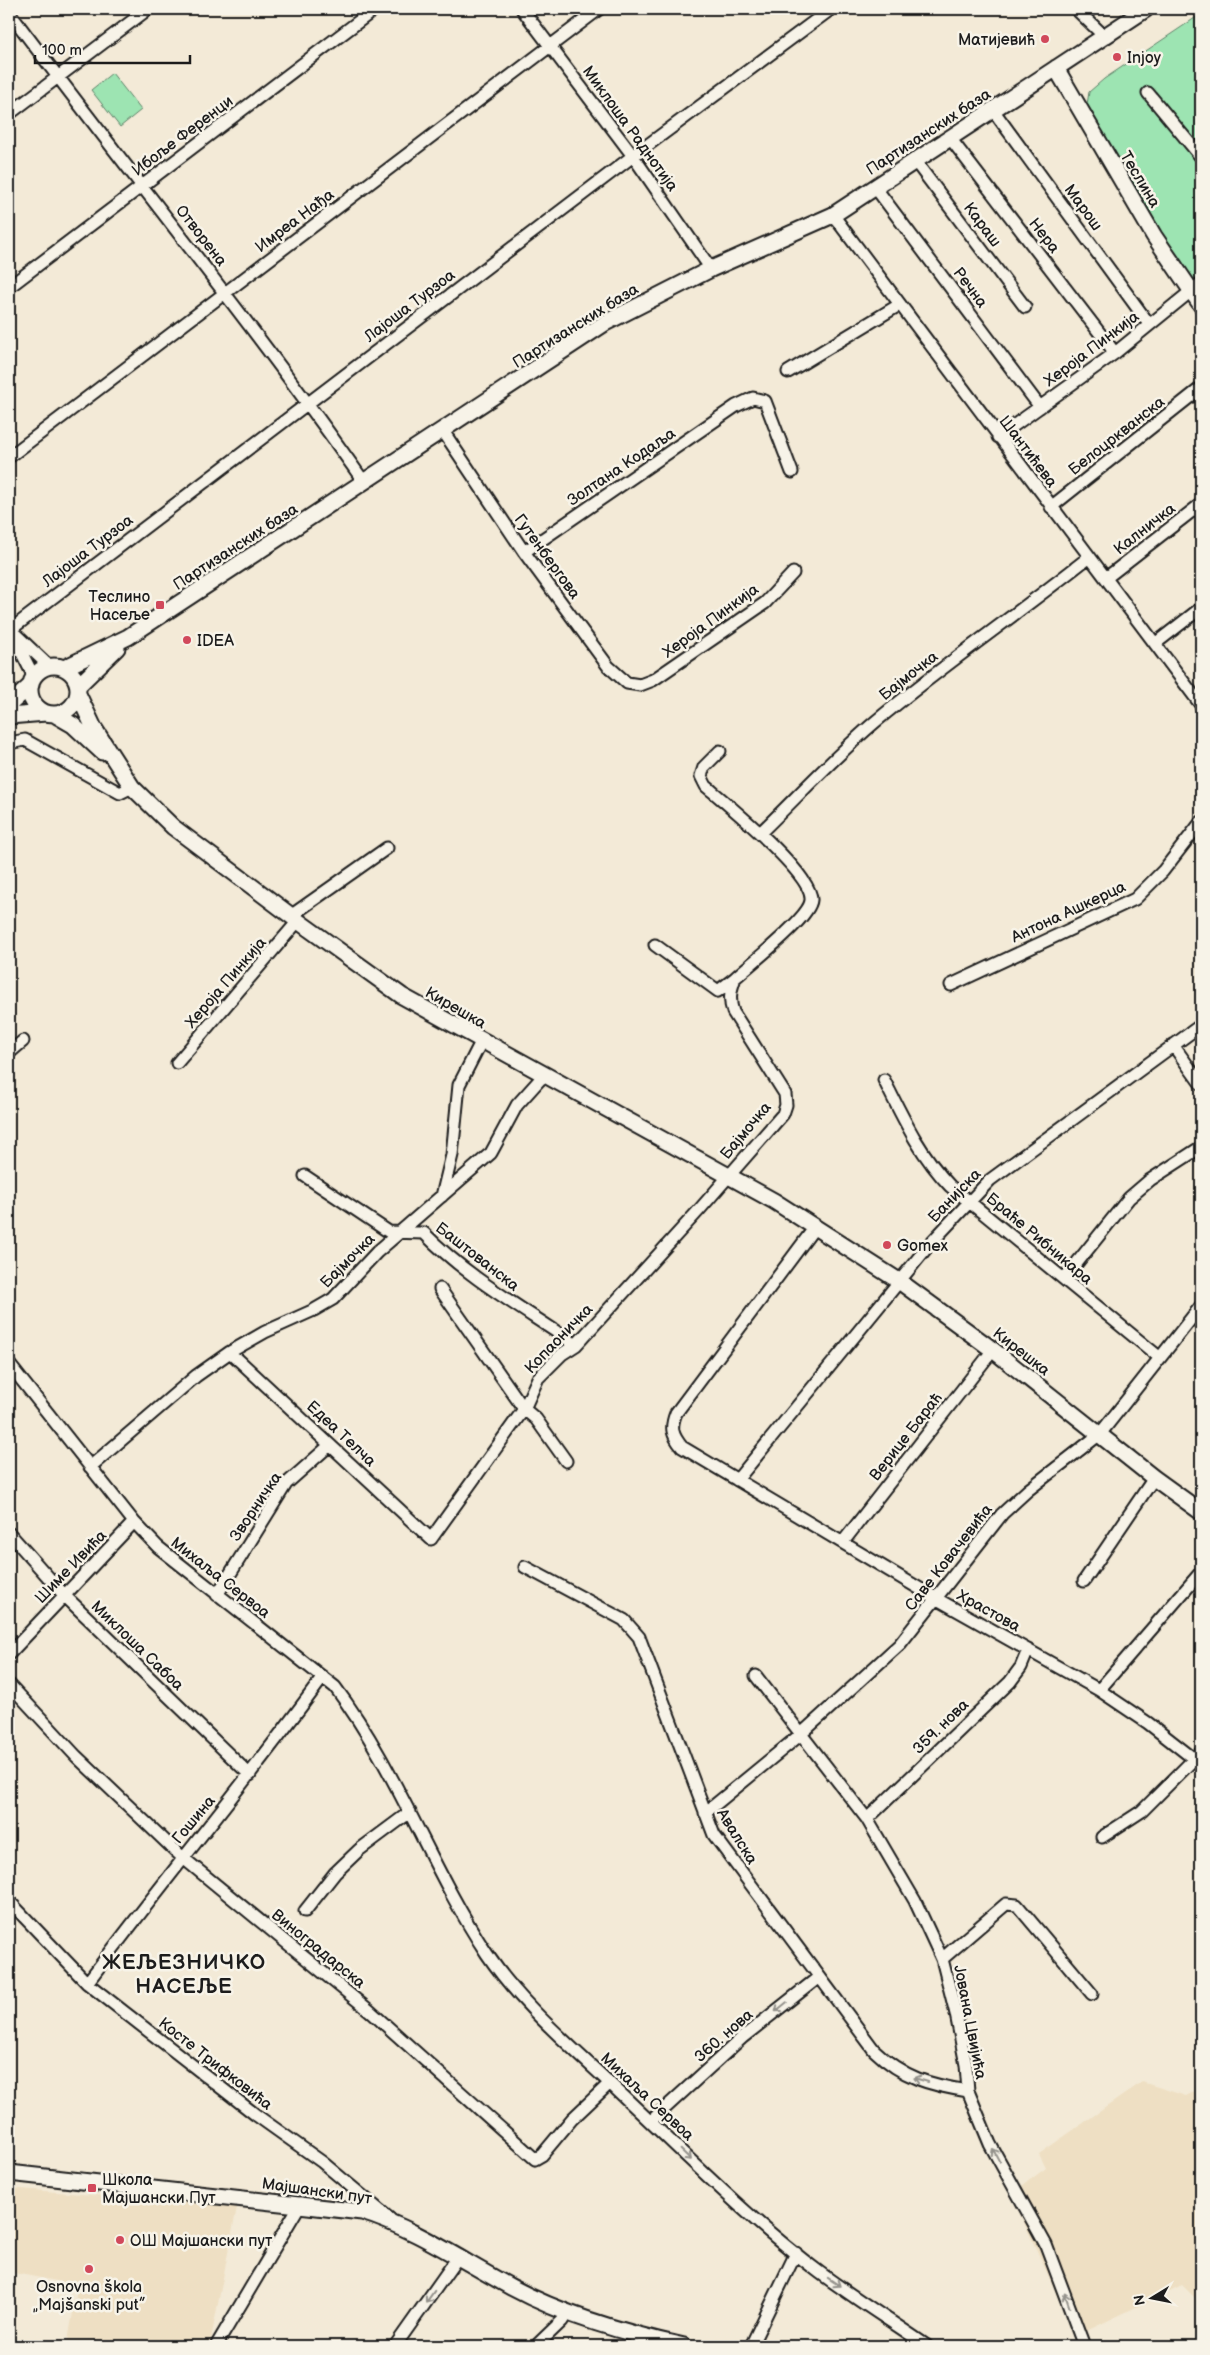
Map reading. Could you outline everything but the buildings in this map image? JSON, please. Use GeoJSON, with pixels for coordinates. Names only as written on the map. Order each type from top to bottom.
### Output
{"type":"FeatureCollection","features":[{"type":"Feature","properties":{"kind":"street"},"geometry":{"type":"LineString","coordinates":[[9,114],[148,9]]}},
{"type":"Feature","properties":{"kind":"street","name":"Ибоље Ференци"},"geometry":{"type":"LineString","coordinates":[[9,287],[375,9]]}},
{"type":"Feature","properties":{"kind":"street","name":"Миклоша Раднотија"},"geometry":{"type":"LineString","coordinates":[[522,9],[633,156],[711,269]]}},
{"type":"Feature","properties":{"kind":"street","name":"Имреа Нађа"},"geometry":{"type":"LineString","coordinates":[[9,458],[599,9]]}},
{"type":"Feature","properties":{"kind":"street","name":"Лајоша Турзоа"},"geometry":{"type":"LineString","coordinates":[[9,629],[633,156],[831,9]]}},
{"type":"Feature","properties":{"kind":"street"},"geometry":{"type":"LineString","coordinates":[[1076,9],[1104,36]]}},
{"type":"Feature","properties":{"kind":"street","name":"Партизанских база"},"geometry":{"type":"LineString","coordinates":[[57,667],[128,637],[605,323],[711,269],[833,215],[1146,9]]}},
{"type":"Feature","properties":{"kind":"street","name":"Отворена"},"geometry":{"type":"LineString","coordinates":[[9,12],[57,77],[226,292],[308,402],[364,482]]}},
{"type":"Feature","properties":{"kind":"street","name":"Теслина"},"geometry":{"type":"LineString","coordinates":[[1056,68],[1154,236],[1196,287],[1201,305]]}},
{"type":"Feature","properties":{"kind":"street"},"geometry":{"type":"LineString","coordinates":[[1148,93],[1201,157]]}},
{"type":"Feature","properties":{"kind":"street","name":"Марош"},"geometry":{"type":"LineString","coordinates":[[993,110],[1150,324]]}},
{"type":"Feature","properties":{"kind":"street","name":"Нера"},"geometry":{"type":"LineString","coordinates":[[950,138],[1115,353]]}},
{"type":"Feature","properties":{"kind":"street","name":"Караш"},"geometry":{"type":"LineString","coordinates":[[915,161],[1025,307]]}},
{"type":"Feature","properties":{"kind":"street","name":"Речна"},"geometry":{"type":"LineString","coordinates":[[875,187],[1040,407]]}},
{"type":"Feature","properties":{"kind":"street","name":"Шантићева"},"geometry":{"type":"LineString","coordinates":[[833,215],[1201,705]]}},
{"type":"Feature","properties":{"kind":"street","name":"Хероја Пинкија"},"geometry":{"type":"LineString","coordinates":[[998,437],[1115,353],[1196,287]]}},
{"type":"Feature","properties":{"kind":"street"},"geometry":{"type":"LineString","coordinates":[[788,372],[900,305]]}},
{"type":"Feature","properties":{"kind":"street","name":"Белоцркванска"},"geometry":{"type":"LineString","coordinates":[[1051,507],[1201,388]]}},
{"type":"Feature","properties":{"kind":"street","name":"Золтана Кодаља"},"geometry":{"type":"LineString","coordinates":[[524,552],[736,406],[753,398],[765,401],[792,472]]}},
{"type":"Feature","properties":{"kind":"street","name":"Гутенбергова"},"geometry":{"type":"LineString","coordinates":[[443,431],[524,552],[608,666],[627,683],[640,685]]}},
{"type":"Feature","properties":{"kind":"street","name":"Калничка"},"geometry":{"type":"LineString","coordinates":[[1106,578],[1201,504]]}},
{"type":"Feature","properties":{"kind":"street","name":"Бајмочка"},"geometry":{"type":"LineString","coordinates":[[760,833],[873,724],[926,680],[1029,605],[1089,557]]}},
{"type":"Feature","properties":{"kind":"street","name":"Хероја Пинкија"},"geometry":{"type":"LineString","coordinates":[[640,685],[653,680],[764,603],[793,573]]}},
{"type":"Feature","properties":{"kind":"street"},"geometry":{"type":"LineString","coordinates":[[1156,643],[1201,608]]}},
{"type":"Feature","properties":{"kind":"street"},"geometry":{"type":"LineString","coordinates":[[9,629],[57,667],[75,677],[78,690],[70,709],[50,714],[9,716]]}},
{"type":"Feature","properties":{"kind":"street"},"geometry":{"type":"LineString","coordinates":[[9,629],[32,681],[33,702],[50,714]]}},
{"type":"Feature","properties":{"kind":"street","name":"Партизанских база"},"geometry":{"type":"LineString","coordinates":[[78,690],[128,637]]}},
{"type":"Feature","properties":{"kind":"street"},"geometry":{"type":"LineString","coordinates":[[9,704],[40,670],[57,667]]}},
{"type":"Feature","properties":{"kind":"street","name":"Кирешка"},"geometry":{"type":"LineString","coordinates":[[78,690],[94,728],[132,787],[173,827],[295,918],[402,996],[482,1042],[728,1175],[815,1227],[899,1281],[993,1350],[1154,1478],[1201,1512]]}},
{"type":"Feature","properties":{"kind":"street","name":"Кирешка"},"geometry":{"type":"LineString","coordinates":[[50,714],[74,725],[116,764]]}},
{"type":"Feature","properties":{"kind":"street"},"geometry":{"type":"LineString","coordinates":[[9,743],[25,740],[120,793],[132,787]]}},
{"type":"Feature","properties":{"kind":"street"},"geometry":{"type":"LineString","coordinates":[[718,992],[802,918],[811,900],[809,887],[799,875],[760,833],[706,786],[701,776],[704,766],[720,751]]}},
{"type":"Feature","properties":{"kind":"street","name":"Антона Ашкерца"},"geometry":{"type":"LineString","coordinates":[[951,985],[1135,899],[1163,871],[1201,822]]}},
{"type":"Feature","properties":{"kind":"street","name":"Хероја Пинкија"},"geometry":{"type":"LineString","coordinates":[[177,1063],[295,918],[387,848]]}},
{"type":"Feature","properties":{"kind":"street","name":"Бајмочка"},"geometry":{"type":"LineString","coordinates":[[655,945],[730,1002],[733,1012],[782,1088],[786,1104],[783,1114],[728,1175]]}},
{"type":"Feature","properties":{"kind":"street"},"geometry":{"type":"LineString","coordinates":[[730,1002],[735,978]]}},
{"type":"Feature","properties":{"kind":"street","name":"Банијска"},"geometry":{"type":"LineString","coordinates":[[737,1480],[899,1281],[990,1180],[1201,1025]]}},
{"type":"Feature","properties":{"kind":"street"},"geometry":{"type":"LineString","coordinates":[[9,1053],[23,1041]]}},
{"type":"Feature","properties":{"kind":"street"},"geometry":{"type":"LineString","coordinates":[[442,1196],[452,1155],[459,1085],[482,1042]]}},
{"type":"Feature","properties":{"kind":"street"},"geometry":{"type":"LineString","coordinates":[[1173,1045],[1201,1084]]}},
{"type":"Feature","properties":{"kind":"street","name":"Бајмочка"},"geometry":{"type":"LineString","coordinates":[[90,1467],[196,1376],[230,1352],[265,1332],[314,1310],[333,1299],[377,1252],[491,1154],[518,1104],[544,1075]]}},
{"type":"Feature","properties":{"kind":"street","name":"Браће Рибникара"},"geometry":{"type":"LineString","coordinates":[[884,1080],[917,1145],[950,1186],[1159,1357]]}},
{"type":"Feature","properties":{"kind":"street"},"geometry":{"type":"LineString","coordinates":[[1064,1279],[1129,1198],[1150,1180],[1201,1147]]}},
{"type":"Feature","properties":{"kind":"street","name":"Копаоничка"},"geometry":{"type":"LineString","coordinates":[[431,1539],[524,1409],[538,1378],[562,1354],[576,1345],[728,1175]]}},
{"type":"Feature","properties":{"kind":"street","name":"Баштованска"},"geometry":{"type":"LineString","coordinates":[[305,1176],[389,1232],[398,1234],[424,1233],[445,1255],[495,1293],[576,1345]]}},
{"type":"Feature","properties":{"kind":"street"},"geometry":{"type":"LineString","coordinates":[[737,1480],[682,1447],[674,1437],[671,1425],[676,1413],[815,1227]]}},
{"type":"Feature","properties":{"kind":"street"},"geometry":{"type":"LineString","coordinates":[[440,1289],[524,1409],[536,1419],[566,1461]]}},
{"type":"Feature","properties":{"kind":"street","name":"Саве Ковачевића"},"geometry":{"type":"LineString","coordinates":[[704,1813],[800,1735],[880,1664],[937,1599],[981,1538],[1002,1514],[1028,1490],[1100,1434],[1201,1306]]}},
{"type":"Feature","properties":{"kind":"street","name":"Верице Бараћ"},"geometry":{"type":"LineString","coordinates":[[843,1542],[993,1350]]}},
{"type":"Feature","properties":{"kind":"street","name":"Едеа Телча"},"geometry":{"type":"LineString","coordinates":[[230,1352],[431,1539]]}},
{"type":"Feature","properties":{"kind":"street","name":"Михаља Сервоа"},"geometry":{"type":"LineString","coordinates":[[9,1364],[134,1522],[158,1548],[335,1687],[350,1707],[410,1812],[463,1913],[488,1955],[516,1990],[556,2032],[709,2177],[796,2253],[819,2272],[927,2346]]}},
{"type":"Feature","properties":{"kind":"street","name":"Зворничка"},"geometry":{"type":"LineString","coordinates":[[217,1595],[286,1484],[330,1445]]}},
{"type":"Feature","properties":{"kind":"street"},"geometry":{"type":"LineString","coordinates":[[1084,1581],[1154,1478]]}},
{"type":"Feature","properties":{"kind":"street","name":"Храстова"},"geometry":{"type":"LineString","coordinates":[[737,1480],[937,1599],[1099,1690],[1198,1756],[1142,1811],[1102,1837]]}},
{"type":"Feature","properties":{"kind":"street","name":"Шиме Ивића"},"geometry":{"type":"LineString","coordinates":[[9,1654],[134,1522]]}},
{"type":"Feature","properties":{"kind":"street","name":"Миклоша Сабоа"},"geometry":{"type":"LineString","coordinates":[[9,1533],[64,1596],[250,1776]]}},
{"type":"Feature","properties":{"kind":"street","name":"Авалска"},"geometry":{"type":"LineString","coordinates":[[525,1567],[624,1620],[639,1637],[704,1813],[714,1835],[794,1939],[819,1977],[874,2050],[890,2066],[909,2077],[968,2091]]}},
{"type":"Feature","properties":{"kind":"street"},"geometry":{"type":"LineString","coordinates":[[1099,1690],[1201,1572]]}},
{"type":"Feature","properties":{"kind":"street","name":"359. нова"},"geometry":{"type":"LineString","coordinates":[[867,1819],[1010,1682],[1022,1667],[1028,1650]]}},
{"type":"Feature","properties":{"kind":"street","name":"Јована Цвијића"},"geometry":{"type":"LineString","coordinates":[[756,1676],[867,1819],[915,1901],[942,1959],[956,2014],[966,2065],[968,2091],[990,2144],[1046,2245],[1084,2346]]}},
{"type":"Feature","properties":{"kind":"street","name":"Гошина"},"geometry":{"type":"LineString","coordinates":[[87,1983],[182,1857],[250,1776],[324,1677]]}},
{"type":"Feature","properties":{"kind":"street","name":"Виноградарска"},"geometry":{"type":"LineString","coordinates":[[9,1684],[76,1756],[182,1857],[370,2011],[535,2159],[542,2155],[572,2119],[610,2083]]}},
{"type":"Feature","properties":{"kind":"street"},"geometry":{"type":"LineString","coordinates":[[305,1911],[335,1873],[360,1850],[410,1812]]}},
{"type":"Feature","properties":{"kind":"street","name":"Косте Трифковића"},"geometry":{"type":"LineString","coordinates":[[9,1900],[87,1983],[256,2114],[322,2162],[392,2221]]}},
{"type":"Feature","properties":{"kind":"street"},"geometry":{"type":"LineString","coordinates":[[942,1959],[1006,1904],[1012,1903],[1017,1905],[1092,1994]]}},
{"type":"Feature","properties":{"kind":"street","name":"360. нова"},"geometry":{"type":"LineString","coordinates":[[651,2122],[743,2037],[819,1977]]}},
{"type":"Feature","properties":{"kind":"street","name":"Мајшански пут"},"geometry":{"type":"LineString","coordinates":[[9,2173],[301,2203],[362,2212],[392,2221],[513,2288],[567,2312],[609,2327],[684,2346]]}},
{"type":"Feature","properties":{"kind":"street"},"geometry":{"type":"LineString","coordinates":[[216,2346],[301,2203]]}},
{"type":"Feature","properties":{"kind":"street"},"geometry":{"type":"LineString","coordinates":[[751,2346],[796,2253]]}},
{"type":"Feature","properties":{"kind":"street"},"geometry":{"type":"LineString","coordinates":[[395,2346],[458,2257]]}},
{"type":"Feature","properties":{"kind":"street"},"geometry":{"type":"LineString","coordinates":[[536,2346],[562,2321],[567,2312]]}},
{"type":"Feature","properties":{"kind":"shaded area"},"geometry":{"type":"Polygon","coordinates":[[[1142,2082],[1186,2096],[1201,2088],[1201,2304],[1182,2285],[1076,2336],[1011,2194],[1046,2168],[1039,2154],[1142,2082]]]}},
{"type":"Feature","properties":{"kind":"shaded area","name":"ОШ Мајшански пут"},"geometry":{"type":"Polygon","coordinates":[[[9,2188],[237,2207],[211,2339],[206,2346],[67,2346],[78,2285],[9,2272],[9,2188]]]}},
{"type":"Feature","properties":{"kind":"green space"},"geometry":{"type":"Polygon","coordinates":[[[1201,14],[1201,302],[1086,111],[1089,92],[1104,79],[1201,14]]]}},
{"type":"Feature","properties":{"kind":"green space"},"geometry":{"type":"Polygon","coordinates":[[[112,73],[141,110],[120,127],[91,90],[112,73]]]}},
{"type":"Feature","properties":{"kind":"place","name":"Матијевић"},"geometry":{"type":"Point","coordinates":[1045,39]}},
{"type":"Feature","properties":{"kind":"place","name":"Injoy"},"geometry":{"type":"Point","coordinates":[1117,57]}},
{"type":"Feature","properties":{"kind":"place","name":"Теслино Насеље"},"geometry":{"type":"Point","coordinates":[160,605]}},
{"type":"Feature","properties":{"kind":"place","name":"IDEA"},"geometry":{"type":"Point","coordinates":[187,640]}},
{"type":"Feature","properties":{"kind":"place","name":"Gomex"},"geometry":{"type":"Point","coordinates":[887,1245]}},
{"type":"Feature","properties":{"kind":"place","name":"Школа Мајшански Пут"},"geometry":{"type":"Point","coordinates":[92,2188]}},
{"type":"Feature","properties":{"kind":"place","name":"ОШ Мајшански пут"},"geometry":{"type":"Point","coordinates":[120,2240]}},
{"type":"Feature","properties":{"kind":"place","name":"Osnovna škola „Majšanski put”"},"geometry":{"type":"Point","coordinates":[89,2269]}},
{"type":"Feature","properties":{"kind":"district","name":"ЖЕЉЕЗНИЧКО НАСЕЉЕ"},"geometry":{"type":"Point","coordinates":[184,1974]}}]}
